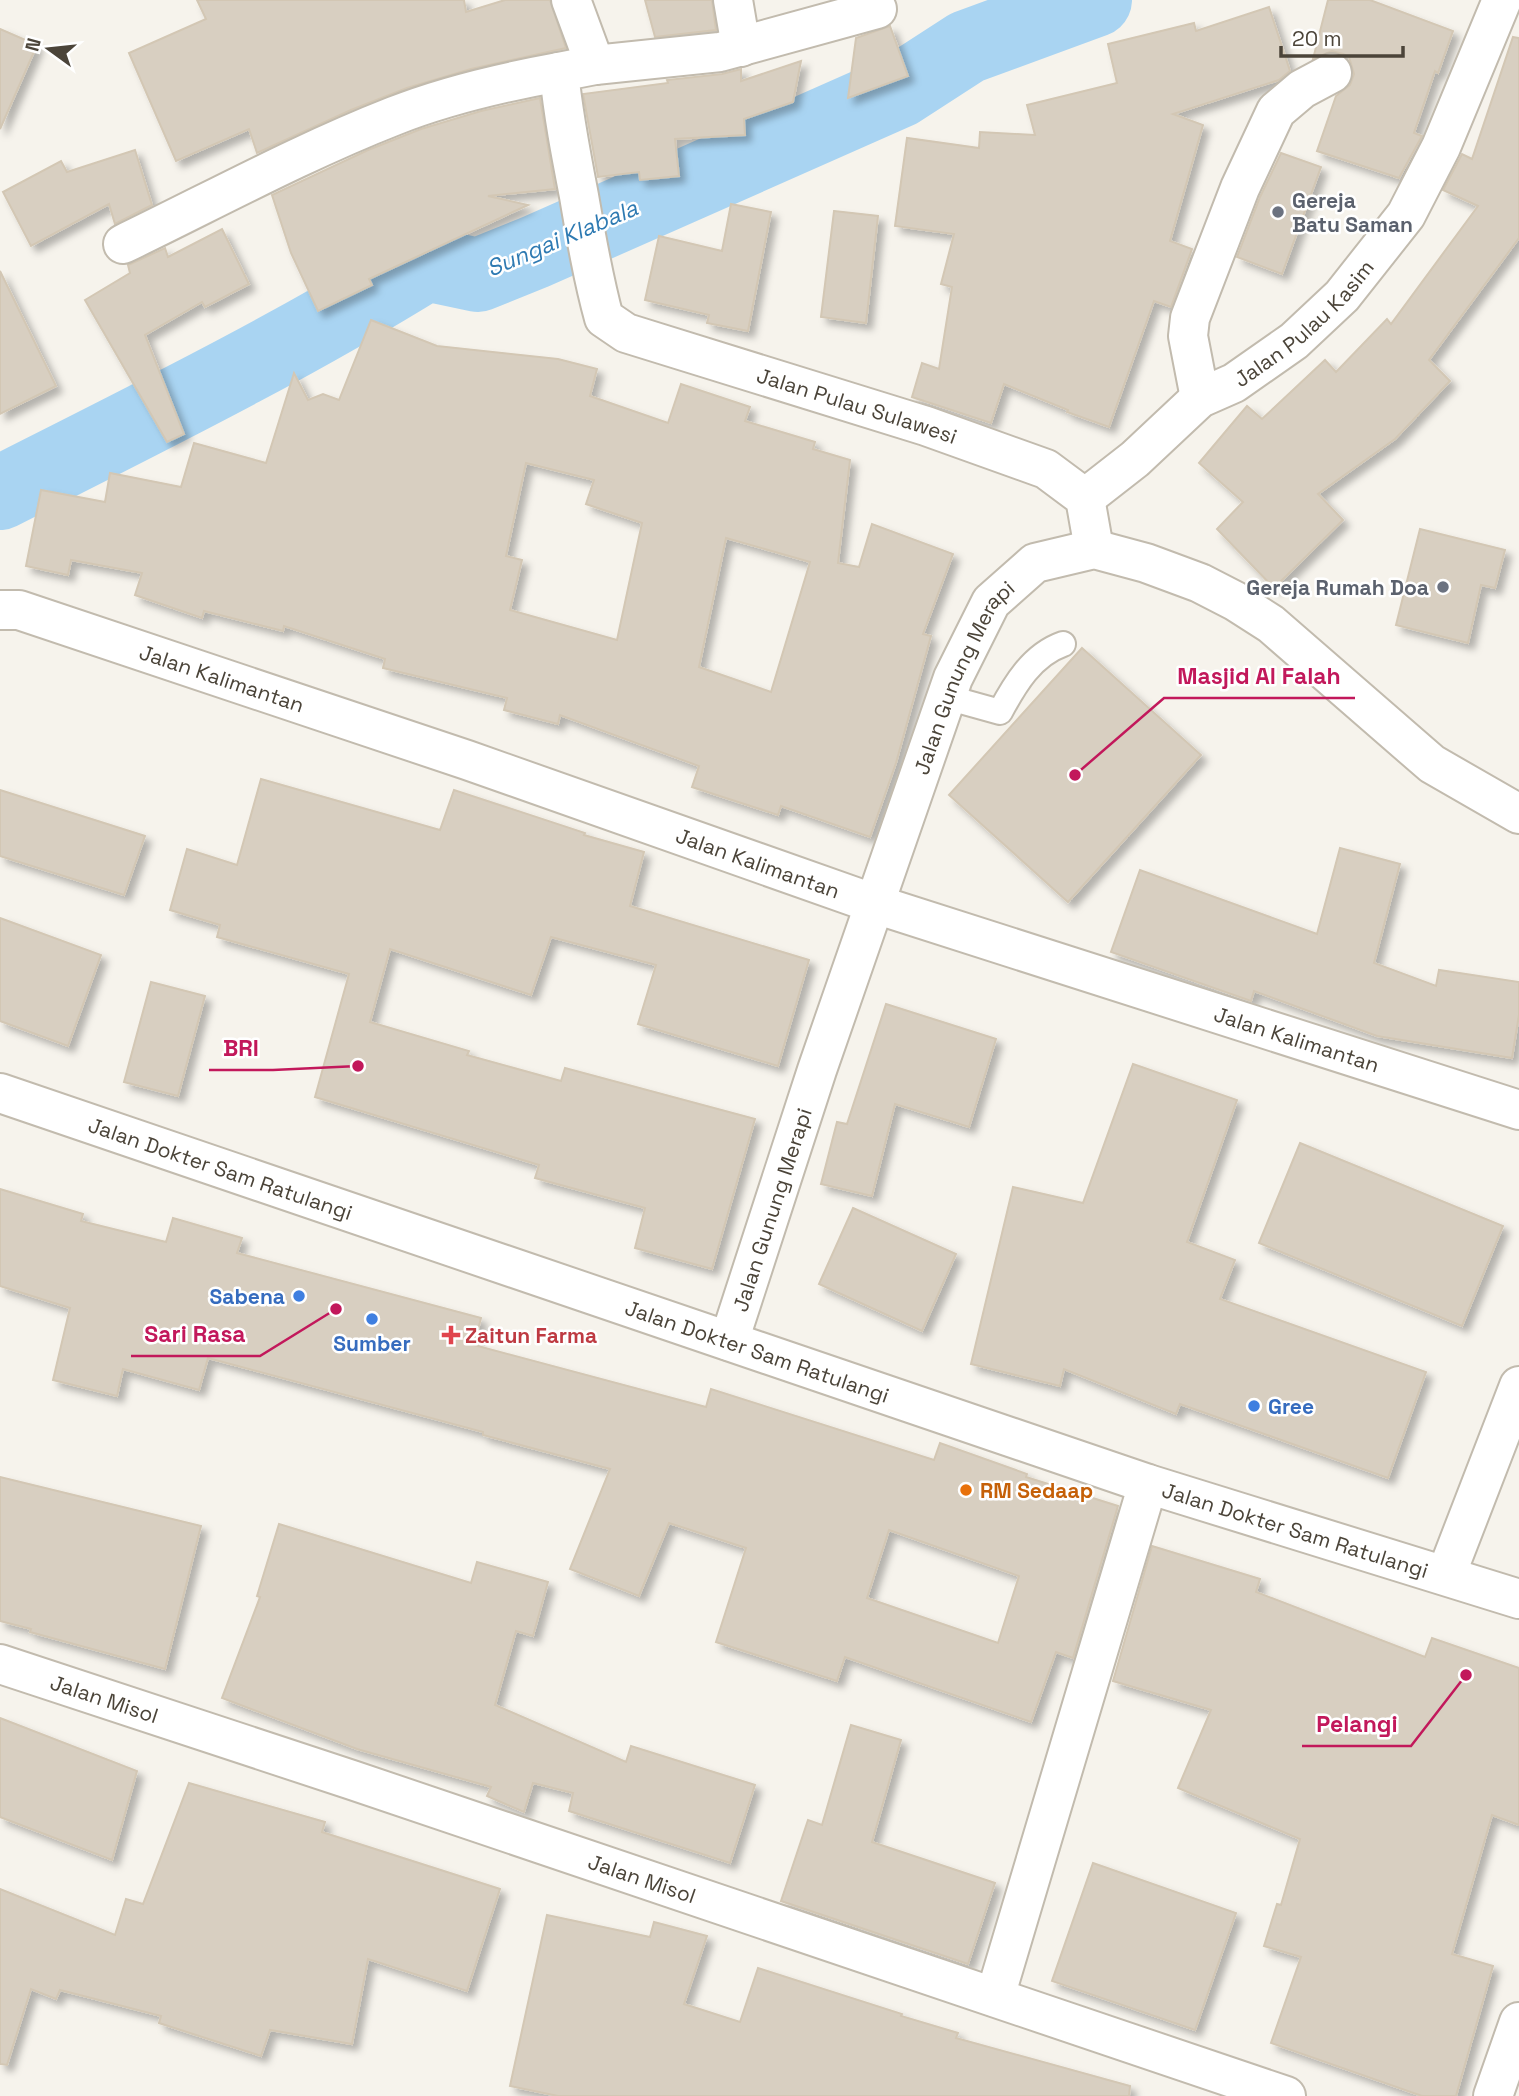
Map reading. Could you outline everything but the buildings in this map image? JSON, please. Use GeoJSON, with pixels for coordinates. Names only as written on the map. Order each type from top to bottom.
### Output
{"type":"FeatureCollection","features":[{"type":"Feature","properties":{"kind":"street","name":"Jalan Pulau Sulawesi"},"geometry":{"type":"LineString","coordinates":[[571,0],[577,69],[562,102],[595,287],[604,318],[626,333],[926,426],[1046,469],[1085,498]]}},
{"type":"Feature","properties":{"kind":"street"},"geometry":{"type":"LineString","coordinates":[[733,0],[741,47]]}},
{"type":"Feature","properties":{"kind":"street"},"geometry":{"type":"LineString","coordinates":[[123,244],[395,115],[481,89],[577,69],[720,52],[877,9]]}},
{"type":"Feature","properties":{"kind":"street","name":"Jalan Pulau Kasim"},"geometry":{"type":"LineString","coordinates":[[1085,498],[1135,459],[1200,398],[1234,383],[1294,341],[1342,296],[1406,215],[1441,147],[1497,9]]}},
{"type":"Feature","properties":{"kind":"street"},"geometry":{"type":"LineString","coordinates":[[1200,398],[1188,336],[1190,318],[1240,188],[1276,111],[1302,89],[1332,73]]}},
{"type":"Feature","properties":{"kind":"street"},"geometry":{"type":"LineString","coordinates":[[1085,498],[1094,550]]}},
{"type":"Feature","properties":{"kind":"street","name":"Jalan Gunung Merapi"},"geometry":{"type":"LineString","coordinates":[[729,1341],[817,1070],[946,697],[991,602],[1035,564],[1094,550],[1146,563],[1200,583],[1236,601],[1271,624],[1432,764],[1519,814]]}},
{"type":"Feature","properties":{"kind":"street","name":"Jalan Kalimantan"},"geometry":{"type":"LineString","coordinates":[[0,610],[19,610],[441,751],[875,904],[1519,1110]]}},
{"type":"Feature","properties":{"kind":"street","name":"Jalan Dokter Sam Ratulangi"},"geometry":{"type":"LineString","coordinates":[[0,1093],[1148,1484],[1519,1599]]}},
{"type":"Feature","properties":{"kind":"street"},"geometry":{"type":"LineString","coordinates":[[1446,1575],[1519,1386]]}},
{"type":"Feature","properties":{"kind":"street"},"geometry":{"type":"LineString","coordinates":[[995,1997],[1148,1484]]}},
{"type":"Feature","properties":{"kind":"street","name":"Jalan Misol"},"geometry":{"type":"LineString","coordinates":[[0,1664],[379,1788],[1286,2096]]}},
{"type":"Feature","properties":{"kind":"street"},"geometry":{"type":"LineString","coordinates":[[1493,2096],[1519,2022]]}},
{"type":"Feature","properties":{"kind":"lane"},"geometry":{"type":"LineString","coordinates":[[946,697],[1000,712],[1015,685],[1033,663],[1052,648],[1063,644]]}},
{"type":"Feature","properties":{"kind":"waterway","name":"Sungai Klabala"},"geometry":{"type":"LineString","coordinates":[[0,493],[269,355],[426,264],[478,275],[899,91],[967,47],[1095,0]]}},
{"type":"Feature","properties":{"kind":"place","name":"Gereja Batu Saman"},"geometry":{"type":"Point","coordinates":[1278,212]}},
{"type":"Feature","properties":{"kind":"place","name":"Gereja Rumah Doa"},"geometry":{"type":"Point","coordinates":[1443,587]}},
{"type":"Feature","properties":{"kind":"place","name":"Masjid Al Falah"},"geometry":{"type":"Point","coordinates":[1075,775]}},
{"type":"Feature","properties":{"kind":"place","name":"BRI"},"geometry":{"type":"Point","coordinates":[358,1066]}},
{"type":"Feature","properties":{"kind":"place","name":"Sabena"},"geometry":{"type":"Point","coordinates":[299,1296]}},
{"type":"Feature","properties":{"kind":"place","name":"Sari Rasa"},"geometry":{"type":"Point","coordinates":[336,1309]}},
{"type":"Feature","properties":{"kind":"place","name":"Sumber"},"geometry":{"type":"Point","coordinates":[372,1319]}},
{"type":"Feature","properties":{"kind":"place","name":"Zaitun Farma"},"geometry":{"type":"Point","coordinates":[451,1335]}},
{"type":"Feature","properties":{"kind":"place","name":"Gree"},"geometry":{"type":"Point","coordinates":[1254,1406]}},
{"type":"Feature","properties":{"kind":"place","name":"RM Sedaap"},"geometry":{"type":"Point","coordinates":[966,1490]}},
{"type":"Feature","properties":{"kind":"place","name":"Pelangi"},"geometry":{"type":"Point","coordinates":[1466,1675]}}]}
